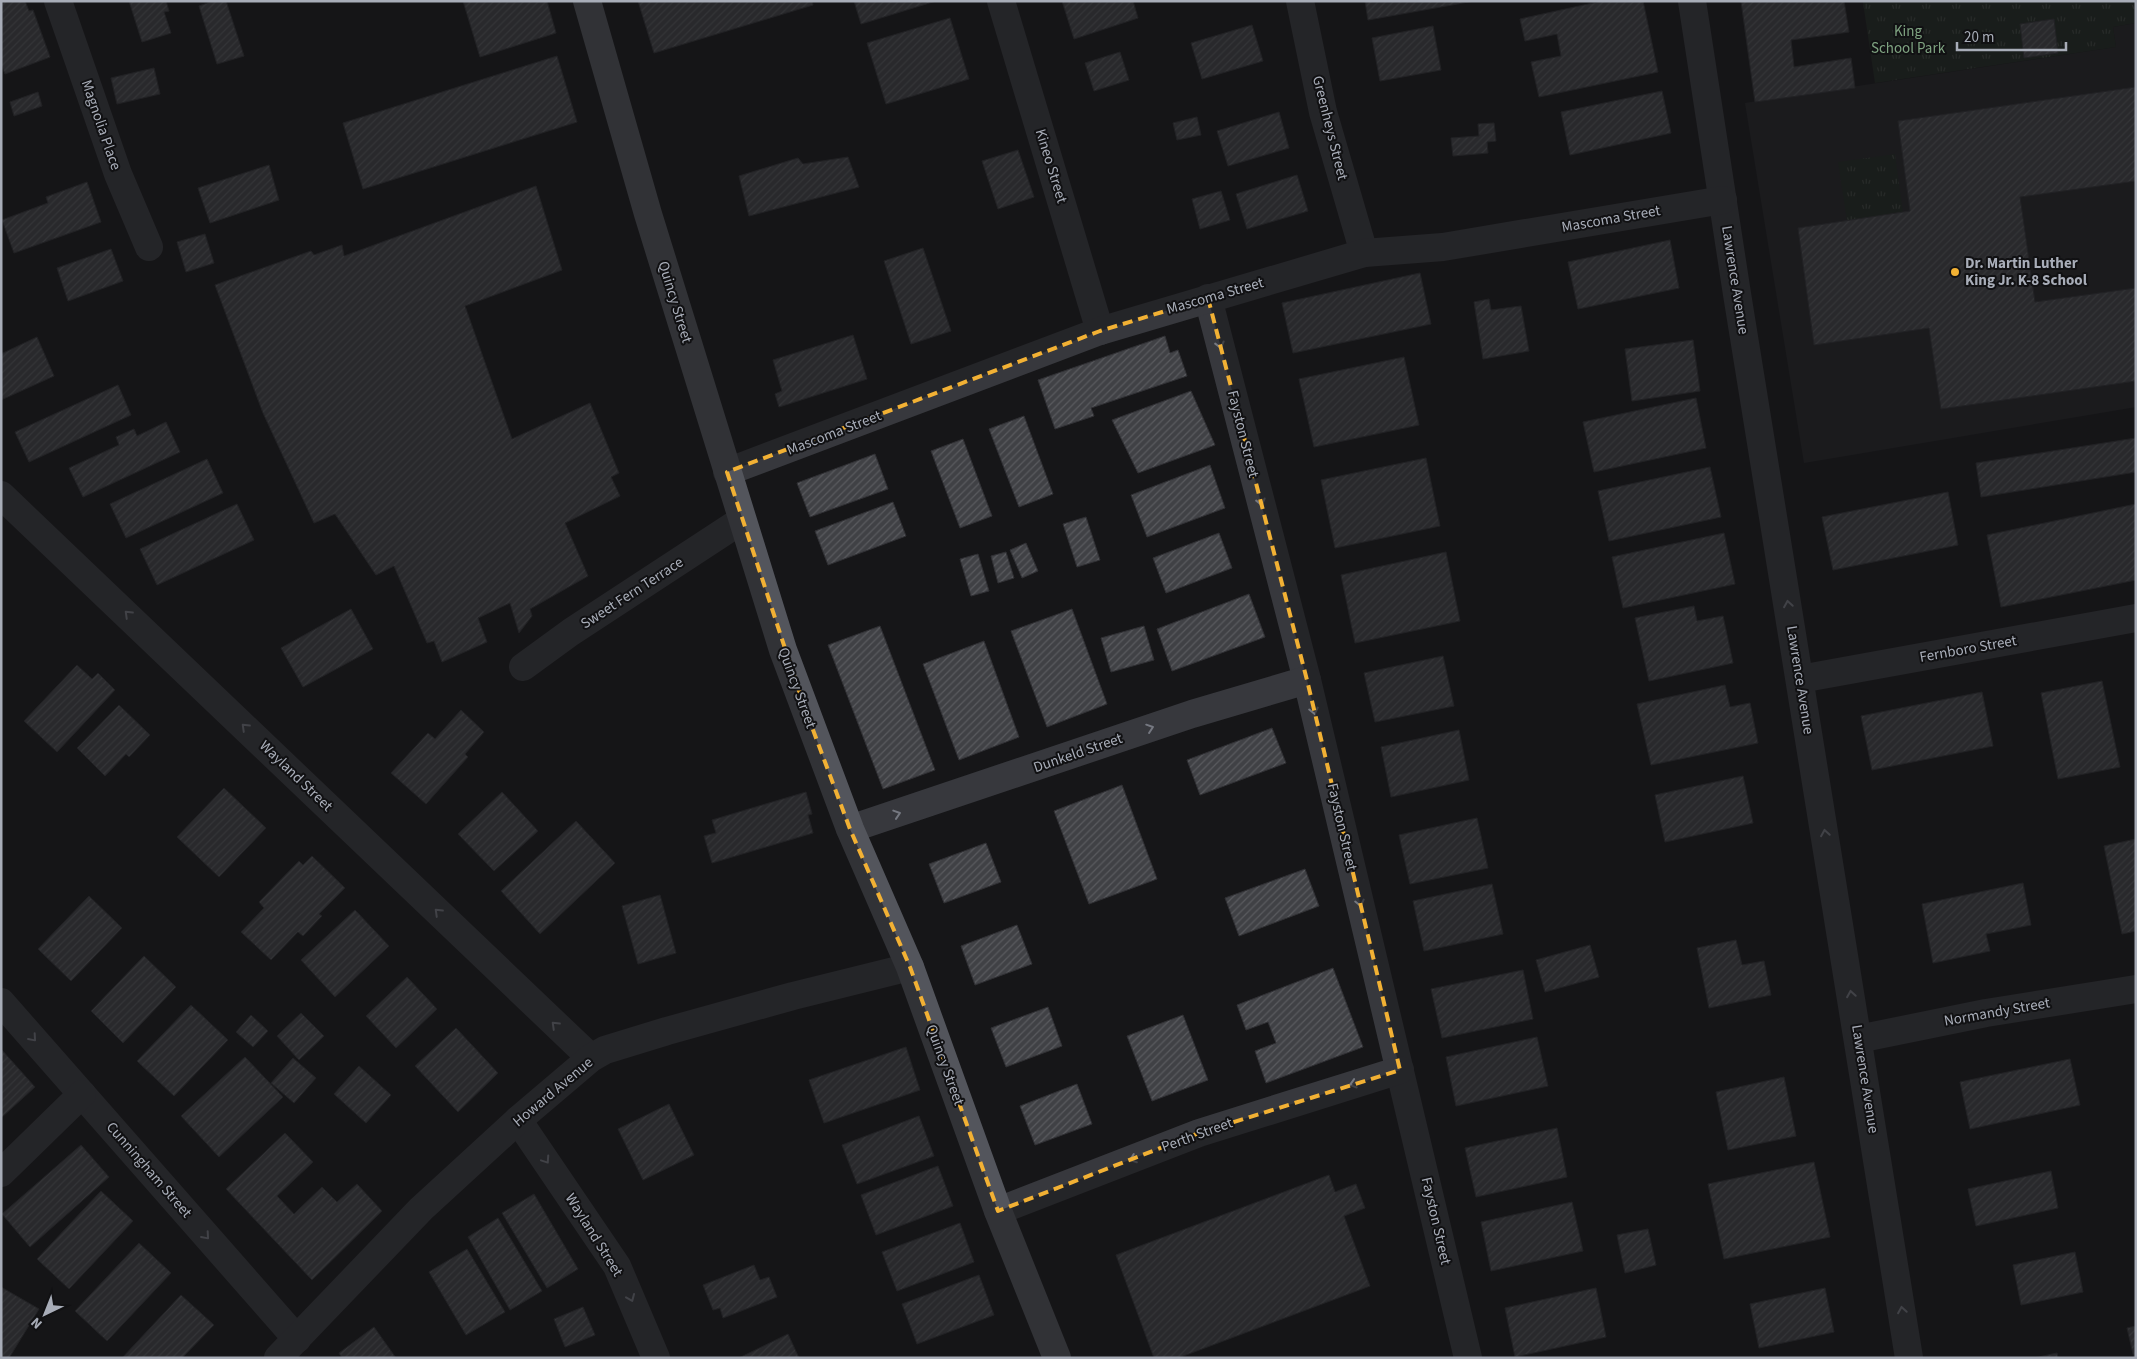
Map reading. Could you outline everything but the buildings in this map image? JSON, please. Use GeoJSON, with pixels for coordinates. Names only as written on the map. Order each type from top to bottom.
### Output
{"type":"FeatureCollection","features":[{"type":"Feature","properties":{"kind":"main road","name":"Quincy Street"},"geometry":{"type":"LineString","coordinates":[[587,1],[651,224],[783,650],[850,829],[910,968],[998,1211],[1057,1358]]}},
{"type":"Feature","properties":{"kind":"street","name":"Magnolia Place"},"geometry":{"type":"LineString","coordinates":[[58,1],[118,174],[149,247]]}},
{"type":"Feature","properties":{"kind":"street","name":"Kineo Street"},"geometry":{"type":"LineString","coordinates":[[1001,1],[1100,331]]}},
{"type":"Feature","properties":{"kind":"street","name":"Greenheys Street"},"geometry":{"type":"LineString","coordinates":[[1300,1],[1323,112],[1364,253]]}},
{"type":"Feature","properties":{"kind":"street","name":"Lawrence Avenue"},"geometry":{"type":"LineString","coordinates":[[1692,1],[1909,1358]]}},
{"type":"Feature","properties":{"kind":"street","name":"Mascoma Street"},"geometry":{"type":"LineString","coordinates":[[727,472],[1100,331],[1364,253],[1443,247],[1723,200]]}},
{"type":"Feature","properties":{"kind":"street","name":"Fayston Street"},"geometry":{"type":"LineString","coordinates":[[1208,298],[1307,680],[1468,1358]]}},
{"type":"Feature","properties":{"kind":"street","name":"Wayland Street"},"geometry":{"type":"LineString","coordinates":[[1,495],[591,1058]]}},
{"type":"Feature","properties":{"kind":"street","name":"Sweet Fern Terrace"},"geometry":{"type":"LineString","coordinates":[[523,668],[571,632],[742,520]]}},
{"type":"Feature","properties":{"kind":"street","name":"Fernboro Street"},"geometry":{"type":"LineString","coordinates":[[1800,679],[2136,618]]}},
{"type":"Feature","properties":{"kind":"street","name":"Dunkeld Street"},"geometry":{"type":"LineString","coordinates":[[850,829],[1192,714],[1307,680]]}},
{"type":"Feature","properties":{"kind":"street","name":"Howard Avenue"},"geometry":{"type":"LineString","coordinates":[[288,1348],[421,1209],[518,1120],[591,1058],[605,1050],[666,1031],[793,996],[910,968]]}},
{"type":"Feature","properties":{"kind":"street","name":"Normandy Street"},"geometry":{"type":"LineString","coordinates":[[1858,1039],[1986,1013],[2136,989]]}},
{"type":"Feature","properties":{"kind":"street","name":"Cunningham Street"},"geometry":{"type":"LineString","coordinates":[[1,1002],[82,1094],[288,1348]]}},
{"type":"Feature","properties":{"kind":"street","name":"Perth Street"},"geometry":{"type":"LineString","coordinates":[[998,1211],[1199,1133],[1400,1070]]}},
{"type":"Feature","properties":{"kind":"street"},"geometry":{"type":"LineString","coordinates":[[1,1173],[82,1094]]}},
{"type":"Feature","properties":{"kind":"street","name":"Wayland Street"},"geometry":{"type":"LineString","coordinates":[[518,1120],[617,1266],[656,1358]]}},
{"type":"Feature","properties":{"kind":"highlighted area"},"geometry":{"type":"Polygon","coordinates":[[[1208,298],[1307,680],[1400,1070],[1199,1133],[998,1211],[910,967],[850,829],[803,703],[727,472],[1100,331],[1208,298]]]}},
{"type":"Feature","properties":{"kind":"shaded area","name":"Dr. Martin Luther King Jr. K-8 School"},"geometry":{"type":"Polygon","coordinates":[[[2136,23],[2136,407],[1804,463],[1745,103],[2116,47],[2113,27],[2136,23]]]}},
{"type":"Feature","properties":{"kind":"green space","name":"King School Park"},"geometry":{"type":"Polygon","coordinates":[[[2136,1],[2136,23],[2113,27],[2116,47],[1875,83],[1863,2],[2136,1]]]}},
{"type":"Feature","properties":{"kind":"green space"},"geometry":{"type":"Polygon","coordinates":[[[1895,154],[1903,213],[1847,221],[1838,162],[1895,154]]]}},
{"type":"Feature","properties":{"kind":"place","name":"Dr. Martin Luther King Jr. K-8 School"},"geometry":{"type":"Point","coordinates":[1955,272]}}]}
